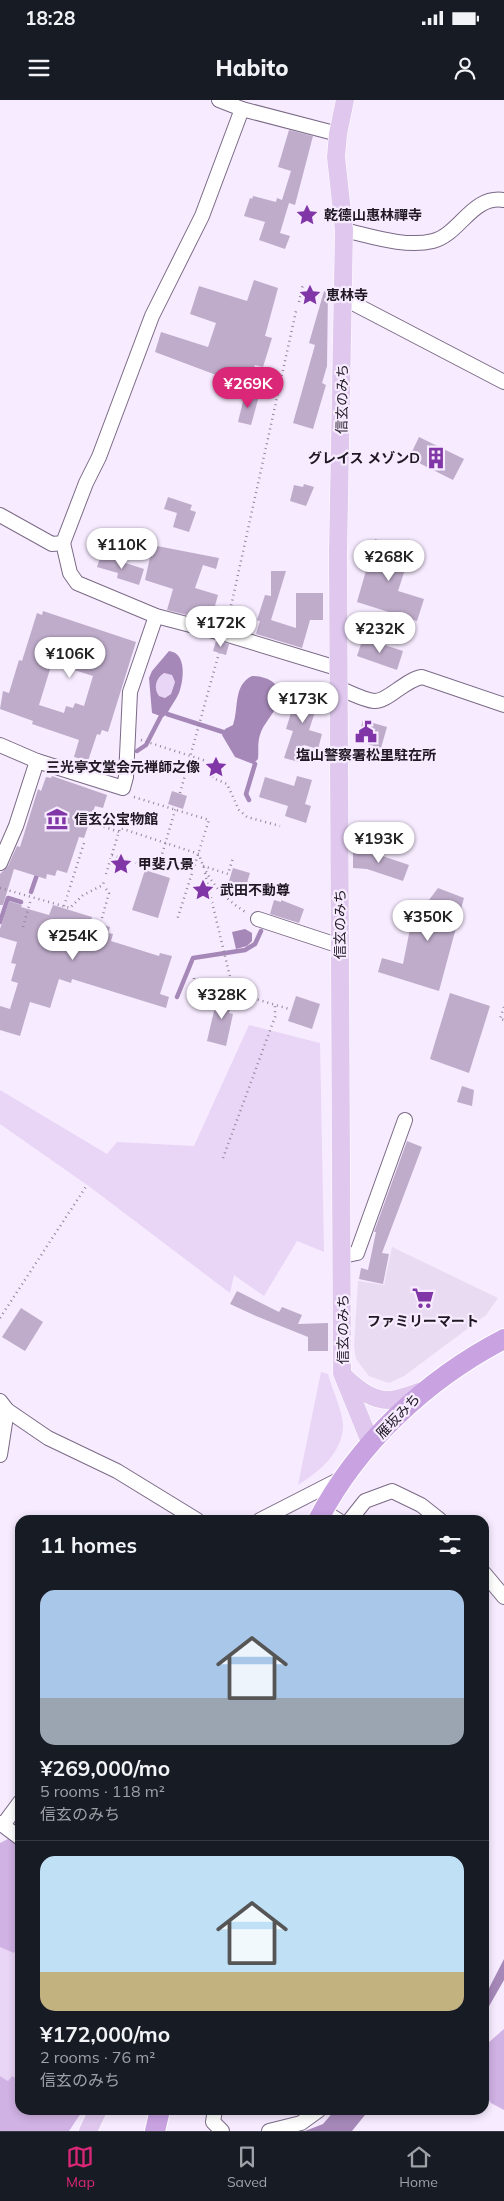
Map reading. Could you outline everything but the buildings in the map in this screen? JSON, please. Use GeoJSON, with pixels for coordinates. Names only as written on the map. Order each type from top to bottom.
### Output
{"type":"FeatureCollection","features":[{"type":"Feature","properties":{"kind":"highway","name":"雁坂みち"},"geometry":{"type":"LineString","coordinates":[[328,1515],[346,1476],[371,1444],[423,1391],[483,1350],[504,1339]]}},
{"type":"Feature","properties":{"kind":"main road","name":"信玄のみち"},"geometry":{"type":"LineString","coordinates":[[345,100],[338,134],[336,157],[344,230],[345,299],[338,554],[341,689],[342,1374],[371,1444]]}},
{"type":"Feature","properties":{"kind":"main road"},"geometry":{"type":"LineString","coordinates":[[342,1374],[353,1385],[371,1396],[388,1400],[423,1391]]}},
{"type":"Feature","properties":{"kind":"main road"},"geometry":{"type":"LineString","coordinates":[[88,2131],[96,2115]]}},
{"type":"Feature","properties":{"kind":"street"},"geometry":{"type":"LineString","coordinates":[[219,100],[242,109],[338,134]]}},
{"type":"Feature","properties":{"kind":"street"},"geometry":{"type":"LineString","coordinates":[[242,109],[202,216],[152,316],[105,440],[63,542],[70,573],[77,583],[156,616],[225,634],[340,669]]}},
{"type":"Feature","properties":{"kind":"street"},"geometry":{"type":"LineString","coordinates":[[344,230],[419,243],[435,241],[444,236],[480,204],[496,198],[504,200]]}},
{"type":"Feature","properties":{"kind":"street"},"geometry":{"type":"LineString","coordinates":[[345,299],[504,382]]}},
{"type":"Feature","properties":{"kind":"street"},"geometry":{"type":"LineString","coordinates":[[0,515],[52,544],[63,542]]}},
{"type":"Feature","properties":{"kind":"street"},"geometry":{"type":"LineString","coordinates":[[0,745],[37,760],[123,788],[126,777],[130,692],[156,616]]}},
{"type":"Feature","properties":{"kind":"street"},"geometry":{"type":"LineString","coordinates":[[341,689],[375,701],[387,697],[412,678],[422,676],[504,705]]}},
{"type":"Feature","properties":{"kind":"street"},"geometry":{"type":"LineString","coordinates":[[0,864],[16,826],[37,760]]}},
{"type":"Feature","properties":{"kind":"street"},"geometry":{"type":"LineString","coordinates":[[258,919],[340,946]]}},
{"type":"Feature","properties":{"kind":"street"},"geometry":{"type":"LineString","coordinates":[[343,1256],[357,1253],[405,1120]]}},
{"type":"Feature","properties":{"kind":"street"},"geometry":{"type":"LineString","coordinates":[[0,1454],[3,1405]]}},
{"type":"Feature","properties":{"kind":"street"},"geometry":{"type":"LineString","coordinates":[[3,1405],[48,1438],[117,1471],[189,1515]]}},
{"type":"Feature","properties":{"kind":"street"},"geometry":{"type":"LineString","coordinates":[[270,1515],[346,1476]]}},
{"type":"Feature","properties":{"kind":"street"},"geometry":{"type":"LineString","coordinates":[[354,1515],[365,1501],[392,1491],[421,1505],[434,1515]]}},
{"type":"Feature","properties":{"kind":"street"},"geometry":{"type":"LineString","coordinates":[[489,1579],[504,1597]]}},
{"type":"Feature","properties":{"kind":"street"},"geometry":{"type":"LineString","coordinates":[[15,1808],[1,1824],[15,1834]]}},
{"type":"Feature","properties":{"kind":"street"},"geometry":{"type":"LineString","coordinates":[[214,2115],[213,2122],[222,2131]]}},
{"type":"Feature","properties":{"kind":"street"},"geometry":{"type":"LineString","coordinates":[[269,2131],[301,2122],[312,2115]]}},
{"type":"Feature","properties":{"kind":"path"},"geometry":{"type":"LineString","coordinates":[[299,302],[303,284]]}},
{"type":"Feature","properties":{"kind":"path"},"geometry":{"type":"LineString","coordinates":[[225,634],[296,311]]}},
{"type":"Feature","properties":{"kind":"path"},"geometry":{"type":"LineString","coordinates":[[180,793],[219,653]]}},
{"type":"Feature","properties":{"kind":"path"},"geometry":{"type":"LineString","coordinates":[[144,741],[206,761],[213,778],[227,784],[239,810],[247,817],[280,826]]}},
{"type":"Feature","properties":{"kind":"path"},"geometry":{"type":"LineString","coordinates":[[123,788],[121,793],[209,820],[177,920]]}},
{"type":"Feature","properties":{"kind":"path"},"geometry":{"type":"LineString","coordinates":[[158,868],[175,808]]}},
{"type":"Feature","properties":{"kind":"path"},"geometry":{"type":"LineString","coordinates":[[99,825],[119,832]]}},
{"type":"Feature","properties":{"kind":"path"},"geometry":{"type":"LineString","coordinates":[[106,874],[120,828],[199,854]]}},
{"type":"Feature","properties":{"kind":"path"},"geometry":{"type":"LineString","coordinates":[[64,906],[84,843]]}},
{"type":"Feature","properties":{"kind":"path"},"geometry":{"type":"LineString","coordinates":[[199,854],[231,981],[228,996]]}},
{"type":"Feature","properties":{"kind":"path"},"geometry":{"type":"LineString","coordinates":[[112,855],[136,863]]}},
{"type":"Feature","properties":{"kind":"path"},"geometry":{"type":"LineString","coordinates":[[202,866],[228,874],[233,858]]}},
{"type":"Feature","properties":{"kind":"path"},"geometry":{"type":"LineString","coordinates":[[205,873],[222,894],[258,919]]}},
{"type":"Feature","properties":{"kind":"path"},"geometry":{"type":"LineString","coordinates":[[0,888],[32,899],[70,908],[83,895],[103,885],[104,881]]}},
{"type":"Feature","properties":{"kind":"path"},"geometry":{"type":"LineString","coordinates":[[102,918],[109,893],[103,885]]}},
{"type":"Feature","properties":{"kind":"path"},"geometry":{"type":"LineString","coordinates":[[22,927],[32,899]]}},
{"type":"Feature","properties":{"kind":"path"},"geometry":{"type":"LineString","coordinates":[[229,991],[289,1009]]}},
{"type":"Feature","properties":{"kind":"path"},"geometry":{"type":"LineString","coordinates":[[222,1158],[275,1017],[275,1005]]}},
{"type":"Feature","properties":{"kind":"path"},"geometry":{"type":"LineString","coordinates":[[504,1007],[500,1019],[504,1020]]}},
{"type":"Feature","properties":{"kind":"path"},"geometry":{"type":"LineString","coordinates":[[0,1318],[87,1185]]}},
{"type":"Feature","properties":{"kind":"shaded area"},"geometry":{"type":"Polygon","coordinates":[[[169,651],[179,657],[183,668],[179,693],[167,714],[163,717],[152,713],[149,678],[152,671],[169,651]],[[164,673],[157,681],[156,689],[159,696],[165,698],[171,694],[175,682],[172,675],[164,673]]]}},
{"type":"Feature","properties":{"kind":"shaded area"},"geometry":{"type":"Polygon","coordinates":[[[164,673],[172,675],[175,682],[171,694],[165,698],[159,696],[156,687],[157,681],[164,673]]]}},
{"type":"Feature","properties":{"kind":"shaded area"},"geometry":{"type":"Polygon","coordinates":[[[252,676],[272,681],[279,689],[280,695],[276,708],[261,732],[258,759],[253,764],[235,757],[222,735],[225,729],[233,725],[239,691],[246,680],[252,676]]]}},
{"type":"Feature","properties":{"kind":"shaded area"},"geometry":{"type":"Polygon","coordinates":[[[245,929],[252,933],[252,941],[247,946],[236,949],[232,932],[245,929]]]}},
{"type":"Feature","properties":{"kind":"shaded area"},"geometry":{"type":"Polygon","coordinates":[[[249,1025],[320,1043],[324,1252],[297,1241],[264,1296],[234,1275],[230,1293],[90,1187],[0,1124],[0,1090],[107,1154],[117,1142],[194,1146],[249,1025]]]}},
{"type":"Feature","properties":{"kind":"shaded area"},"geometry":{"type":"Polygon","coordinates":[[[392,1247],[498,1298],[486,1315],[404,1376],[389,1383],[369,1376],[356,1359],[354,1346],[358,1281],[384,1285],[392,1247]]]}},
{"type":"Feature","properties":{"kind":"shaded area"},"geometry":{"type":"Polygon","coordinates":[[[321,1372],[328,1374],[343,1421],[342,1436],[334,1454],[328,1461],[298,1485],[321,1372]]]}},
{"type":"Feature","properties":{"kind":"shaded area"},"geometry":{"type":"Polygon","coordinates":[[[10,1838],[15,1842],[14,1953],[0,1947],[0,1843],[10,1838]]]}},
{"type":"Feature","properties":{"kind":"shaded area"},"geometry":{"type":"Polygon","coordinates":[[[0,1947],[14,1952],[15,1950],[15,2078],[12,2076],[8,2081],[0,2076],[0,1947]]]}},
{"type":"Feature","properties":{"kind":"shaded area"},"geometry":{"type":"Polygon","coordinates":[[[504,1959],[504,1980],[489,2006],[489,1988],[504,1959]]]}},
{"type":"Feature","properties":{"kind":"shaded area"},"geometry":{"type":"Polygon","coordinates":[[[504,2029],[504,2110],[489,2100],[489,2042],[504,2029]]]}},
{"type":"Feature","properties":{"kind":"shaded area"},"geometry":{"type":"Polygon","coordinates":[[[0,2076],[8,2081],[12,2076],[15,2078],[15,2115],[80,2115],[69,2131],[0,2131],[0,2076]]]}},
{"type":"Feature","properties":{"kind":"shaded area"},"geometry":{"type":"Polygon","coordinates":[[[331,2115],[365,2115],[352,2131],[305,2131],[323,2124],[331,2115]]]}},
{"type":"Feature","properties":{"kind":"waterway"},"geometry":{"type":"LineString","coordinates":[[167,714],[223,732]]}},
{"type":"Feature","properties":{"kind":"waterway"},"geometry":{"type":"LineString","coordinates":[[137,751],[146,745],[161,716]]}},
{"type":"Feature","properties":{"kind":"waterway"},"geometry":{"type":"LineString","coordinates":[[249,800],[246,794],[255,764]]}},
{"type":"Feature","properties":{"kind":"waterway"},"geometry":{"type":"LineString","coordinates":[[31,892],[38,872]]}},
{"type":"Feature","properties":{"kind":"waterway"},"geometry":{"type":"LineString","coordinates":[[0,922],[8,898],[21,902]]}},
{"type":"Feature","properties":{"kind":"waterway"},"geometry":{"type":"LineString","coordinates":[[177,997],[193,958],[245,950],[255,944],[261,931]]}},
{"type":"Feature","properties":{"kind":"place","name":"乾德山惠林禪寺"},"geometry":{"type":"Point","coordinates":[307,215]}},
{"type":"Feature","properties":{"kind":"place","name":"恵林寺"},"geometry":{"type":"Point","coordinates":[310,295]}},
{"type":"Feature","properties":{"kind":"place","name":"グレイス メゾンD"},"geometry":{"type":"Point","coordinates":[436,458]}},
{"type":"Feature","properties":{"kind":"place","name":"塩山警察署松里駐在所"},"geometry":{"type":"Point","coordinates":[366,732]}},
{"type":"Feature","properties":{"kind":"place","name":"三光亭文堂会元禅師之像"},"geometry":{"type":"Point","coordinates":[216,767]}},
{"type":"Feature","properties":{"kind":"place","name":"信玄公宝物館"},"geometry":{"type":"Point","coordinates":[57,819]}},
{"type":"Feature","properties":{"kind":"place","name":"甲斐八景"},"geometry":{"type":"Point","coordinates":[121,864]}},
{"type":"Feature","properties":{"kind":"place","name":"武田不動尊"},"geometry":{"type":"Point","coordinates":[203,890]}},
{"type":"Feature","properties":{"kind":"place","name":"ファミリーマート"},"geometry":{"type":"Point","coordinates":[423,1298]}}]}
